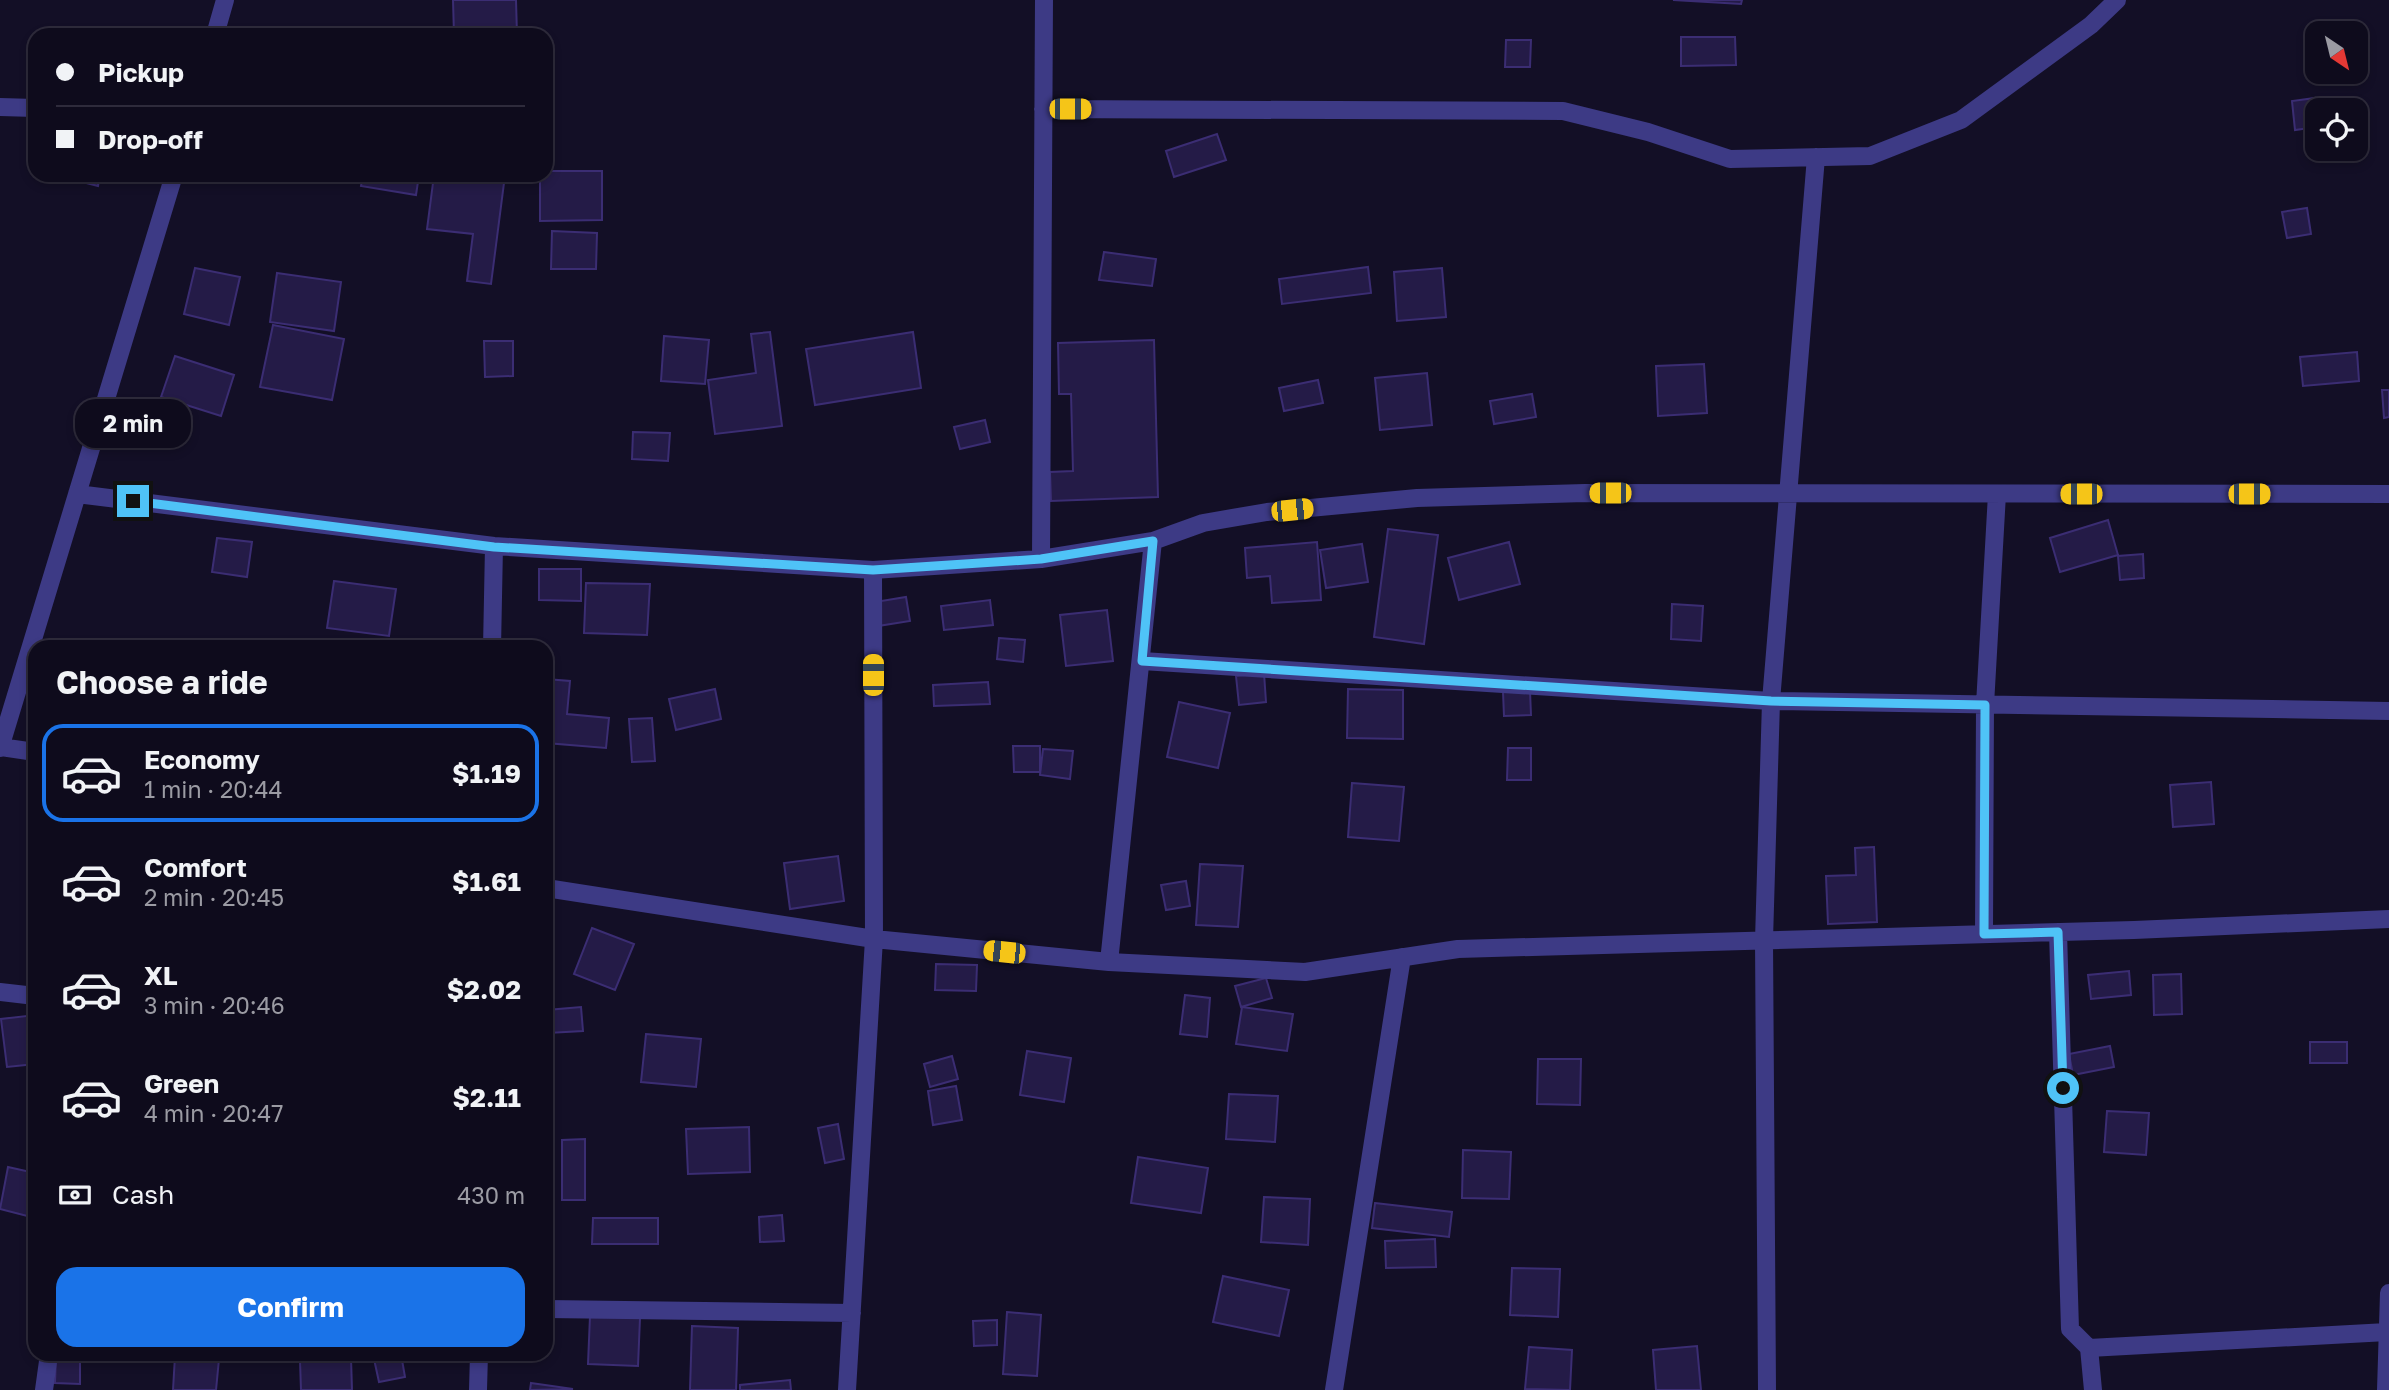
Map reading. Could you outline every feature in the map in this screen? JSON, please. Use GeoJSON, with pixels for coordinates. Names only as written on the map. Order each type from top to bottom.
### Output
{"type":"FeatureCollection","features":[{"type":"Feature","properties":{"kind":"street"},"geometry":{"type":"LineString","coordinates":[[217,28],[225,0]]}},
{"type":"Feature","properties":{"kind":"street"},"geometry":{"type":"LineString","coordinates":[[1041,559],[1044,0]]}},
{"type":"Feature","properties":{"kind":"street"},"geometry":{"type":"LineString","coordinates":[[1043,109],[1563,111],[1648,132],[1730,159],[1870,156],[1961,120],[2091,25],[2117,0]]}},
{"type":"Feature","properties":{"kind":"street"},"geometry":{"type":"LineString","coordinates":[[0,107],[28,108]]}},
{"type":"Feature","properties":{"kind":"street"},"geometry":{"type":"LineString","coordinates":[[1767,1390],[1764,940],[1771,701],[1816,157]]}},
{"type":"Feature","properties":{"kind":"street"},"geometry":{"type":"LineString","coordinates":[[33,640],[172,182]]}},
{"type":"Feature","properties":{"kind":"street"},"geometry":{"type":"LineString","coordinates":[[77,494],[494,547],[873,570],[1041,559],[1153,541],[1203,523],[1267,512],[1417,498],[1585,493],[2389,494]]}},
{"type":"Feature","properties":{"kind":"street"},"geometry":{"type":"LineString","coordinates":[[1984,934],[1985,705],[1997,494]]}},
{"type":"Feature","properties":{"kind":"street"},"geometry":{"type":"LineString","coordinates":[[1109,962],[1153,541]]}},
{"type":"Feature","properties":{"kind":"street"},"geometry":{"type":"LineString","coordinates":[[492,640],[494,547]]}},
{"type":"Feature","properties":{"kind":"street"},"geometry":{"type":"LineString","coordinates":[[847,1390],[874,939],[873,570]]}},
{"type":"Feature","properties":{"kind":"street"},"geometry":{"type":"LineString","coordinates":[[28,655],[0,747],[28,751]]}},
{"type":"Feature","properties":{"kind":"street"},"geometry":{"type":"LineString","coordinates":[[1142,661],[1771,701],[2389,711]]}},
{"type":"Feature","properties":{"kind":"street"},"geometry":{"type":"LineString","coordinates":[[553,889],[874,939],[1109,962],[1306,972],[1458,949],[2058,932],[2389,919]]}},
{"type":"Feature","properties":{"kind":"street"},"geometry":{"type":"LineString","coordinates":[[2058,932],[2070,1329],[2089,1348],[2093,1390]]}},
{"type":"Feature","properties":{"kind":"street"},"geometry":{"type":"LineString","coordinates":[[1334,1390],[1402,957]]}},
{"type":"Feature","properties":{"kind":"street"},"geometry":{"type":"LineString","coordinates":[[0,992],[28,995]]}},
{"type":"Feature","properties":{"kind":"street"},"geometry":{"type":"LineString","coordinates":[[2386,1390],[2389,1293]]}},
{"type":"Feature","properties":{"kind":"street"},"geometry":{"type":"LineString","coordinates":[[553,1309],[852,1313]]}},
{"type":"Feature","properties":{"kind":"street"},"geometry":{"type":"LineString","coordinates":[[2089,1348],[2388,1332]]}},
{"type":"Feature","properties":{"kind":"street"},"geometry":{"type":"LineString","coordinates":[[44,1390],[48,1361]]}},
{"type":"Feature","properties":{"kind":"street"},"geometry":{"type":"LineString","coordinates":[[478,1390],[479,1361]]}},
{"type":"Feature","properties":{"kind":"building"},"geometry":{"type":"Polygon","coordinates":[[[453,0],[516,0],[517,28],[454,28],[453,0]]]}},
{"type":"Feature","properties":{"kind":"building"},"geometry":{"type":"Polygon","coordinates":[[[1673,0],[1742,0],[1741,4],[1673,0]]]}},
{"type":"Feature","properties":{"kind":"building"},"geometry":{"type":"Polygon","coordinates":[[[1681,37],[1735,37],[1736,65],[1681,66],[1681,37]]]}},
{"type":"Feature","properties":{"kind":"building"},"geometry":{"type":"Polygon","coordinates":[[[1506,40],[1531,40],[1530,67],[1505,67],[1506,40]]]}},
{"type":"Feature","properties":{"kind":"building"},"geometry":{"type":"Polygon","coordinates":[[[2305,99],[2305,129],[2295,130],[2292,101],[2305,99]]]}},
{"type":"Feature","properties":{"kind":"building"},"geometry":{"type":"Polygon","coordinates":[[[1217,134],[1226,160],[1174,177],[1166,151],[1217,134]]]}},
{"type":"Feature","properties":{"kind":"building"},"geometry":{"type":"Polygon","coordinates":[[[553,171],[602,171],[602,220],[540,221],[540,182],[553,182],[553,171]]]}},
{"type":"Feature","properties":{"kind":"building"},"geometry":{"type":"Polygon","coordinates":[[[82,182],[99,182],[98,186],[82,182]]]}},
{"type":"Feature","properties":{"kind":"building"},"geometry":{"type":"Polygon","coordinates":[[[362,182],[418,182],[416,195],[361,186],[362,182]]]}},
{"type":"Feature","properties":{"kind":"building"},"geometry":{"type":"Polygon","coordinates":[[[433,182],[504,183],[491,284],[467,281],[473,234],[427,229],[433,182]]]}},
{"type":"Feature","properties":{"kind":"building"},"geometry":{"type":"Polygon","coordinates":[[[2307,208],[2311,234],[2287,238],[2282,212],[2307,208]]]}},
{"type":"Feature","properties":{"kind":"building"},"geometry":{"type":"Polygon","coordinates":[[[552,231],[597,233],[596,269],[551,269],[552,231]]]}},
{"type":"Feature","properties":{"kind":"building"},"geometry":{"type":"Polygon","coordinates":[[[1104,252],[1156,259],[1152,286],[1099,280],[1104,252]]]}},
{"type":"Feature","properties":{"kind":"building"},"geometry":{"type":"Polygon","coordinates":[[[1368,267],[1371,293],[1282,304],[1279,279],[1368,267]]]}},
{"type":"Feature","properties":{"kind":"building"},"geometry":{"type":"Polygon","coordinates":[[[195,268],[240,277],[229,325],[184,314],[195,268]]]}},
{"type":"Feature","properties":{"kind":"building"},"geometry":{"type":"Polygon","coordinates":[[[1442,268],[1446,317],[1397,321],[1394,272],[1442,268]]]}},
{"type":"Feature","properties":{"kind":"building"},"geometry":{"type":"Polygon","coordinates":[[[277,273],[341,282],[334,331],[270,322],[277,273]]]}},
{"type":"Feature","properties":{"kind":"building"},"geometry":{"type":"Polygon","coordinates":[[[273,325],[344,339],[332,400],[260,387],[273,325]]]}},
{"type":"Feature","properties":{"kind":"building"},"geometry":{"type":"Polygon","coordinates":[[[770,332],[782,426],[715,434],[708,380],[756,373],[751,334],[770,332]]]}},
{"type":"Feature","properties":{"kind":"building"},"geometry":{"type":"Polygon","coordinates":[[[913,332],[921,388],[815,405],[806,349],[913,332]]]}},
{"type":"Feature","properties":{"kind":"building"},"geometry":{"type":"Polygon","coordinates":[[[664,336],[709,340],[705,384],[661,381],[664,336]]]}},
{"type":"Feature","properties":{"kind":"building"},"geometry":{"type":"Polygon","coordinates":[[[1154,340],[1158,497],[1051,501],[1050,472],[1073,471],[1071,394],[1059,394],[1058,343],[1154,340]]]}},
{"type":"Feature","properties":{"kind":"building"},"geometry":{"type":"Polygon","coordinates":[[[484,341],[513,341],[513,376],[485,377],[484,341]]]}},
{"type":"Feature","properties":{"kind":"building"},"geometry":{"type":"Polygon","coordinates":[[[2357,352],[2359,381],[2303,386],[2300,357],[2357,352]]]}},
{"type":"Feature","properties":{"kind":"building"},"geometry":{"type":"Polygon","coordinates":[[[175,356],[234,375],[221,416],[161,397],[175,356]]]}},
{"type":"Feature","properties":{"kind":"building"},"geometry":{"type":"Polygon","coordinates":[[[1704,364],[1707,413],[1658,416],[1656,366],[1704,364]]]}},
{"type":"Feature","properties":{"kind":"building"},"geometry":{"type":"Polygon","coordinates":[[[1427,373],[1432,425],[1380,430],[1375,378],[1427,373]]]}},
{"type":"Feature","properties":{"kind":"building"},"geometry":{"type":"Polygon","coordinates":[[[1318,380],[1323,403],[1284,411],[1279,388],[1318,380]]]}},
{"type":"Feature","properties":{"kind":"building"},"geometry":{"type":"Polygon","coordinates":[[[2382,390],[2389,390],[2389,417],[2384,418],[2382,390]]]}},
{"type":"Feature","properties":{"kind":"building"},"geometry":{"type":"Polygon","coordinates":[[[1532,394],[1536,417],[1494,424],[1490,401],[1532,394]]]}},
{"type":"Feature","properties":{"kind":"building"},"geometry":{"type":"Polygon","coordinates":[[[985,420],[990,442],[960,449],[954,427],[985,420]]]}},
{"type":"Feature","properties":{"kind":"building"},"geometry":{"type":"Polygon","coordinates":[[[633,432],[670,433],[668,461],[632,459],[633,432]]]}},
{"type":"Feature","properties":{"kind":"building"},"geometry":{"type":"Polygon","coordinates":[[[2108,520],[2118,555],[2060,572],[2050,538],[2108,520]]]}},
{"type":"Feature","properties":{"kind":"building"},"geometry":{"type":"Polygon","coordinates":[[[1388,529],[1438,535],[1424,644],[1374,637],[1388,529]]]}},
{"type":"Feature","properties":{"kind":"building"},"geometry":{"type":"Polygon","coordinates":[[[217,538],[252,542],[247,577],[212,572],[217,538]]]}},
{"type":"Feature","properties":{"kind":"building"},"geometry":{"type":"Polygon","coordinates":[[[1317,542],[1321,600],[1272,603],[1270,576],[1247,578],[1245,548],[1317,542]]]}},
{"type":"Feature","properties":{"kind":"building"},"geometry":{"type":"Polygon","coordinates":[[[1509,542],[1520,584],[1459,600],[1448,558],[1509,542]]]}},
{"type":"Feature","properties":{"kind":"building"},"geometry":{"type":"Polygon","coordinates":[[[1362,544],[1368,582],[1326,588],[1320,550],[1362,544]]]}},
{"type":"Feature","properties":{"kind":"building"},"geometry":{"type":"Polygon","coordinates":[[[2143,554],[2144,578],[2120,580],[2118,556],[2143,554]]]}},
{"type":"Feature","properties":{"kind":"building"},"geometry":{"type":"Polygon","coordinates":[[[539,569],[581,569],[581,601],[539,600],[539,569]]]}},
{"type":"Feature","properties":{"kind":"building"},"geometry":{"type":"Polygon","coordinates":[[[334,581],[396,589],[389,636],[327,628],[334,581]]]}},
{"type":"Feature","properties":{"kind":"building"},"geometry":{"type":"Polygon","coordinates":[[[586,583],[650,584],[647,635],[584,633],[586,583]]]}},
{"type":"Feature","properties":{"kind":"building"},"geometry":{"type":"Polygon","coordinates":[[[906,597],[910,621],[878,626],[875,602],[906,597]]]}},
{"type":"Feature","properties":{"kind":"building"},"geometry":{"type":"Polygon","coordinates":[[[990,600],[993,625],[944,630],[941,606],[990,600]]]}},
{"type":"Feature","properties":{"kind":"building"},"geometry":{"type":"Polygon","coordinates":[[[1672,604],[1703,606],[1701,641],[1671,639],[1672,604]]]}},
{"type":"Feature","properties":{"kind":"building"},"geometry":{"type":"Polygon","coordinates":[[[1107,610],[1113,661],[1066,666],[1060,615],[1107,610]]]}},
{"type":"Feature","properties":{"kind":"building"},"geometry":{"type":"Polygon","coordinates":[[[999,638],[1025,640],[1023,662],[997,659],[999,638]]]}},
{"type":"Feature","properties":{"kind":"building"},"geometry":{"type":"Polygon","coordinates":[[[1264,673],[1266,702],[1239,705],[1236,676],[1264,673]]]}},
{"type":"Feature","properties":{"kind":"building"},"geometry":{"type":"Polygon","coordinates":[[[553,680],[570,681],[567,714],[609,718],[606,748],[553,744],[553,680]]]}},
{"type":"Feature","properties":{"kind":"building"},"geometry":{"type":"Polygon","coordinates":[[[988,682],[990,704],[934,706],[933,685],[988,682]]]}},
{"type":"Feature","properties":{"kind":"building"},"geometry":{"type":"Polygon","coordinates":[[[715,689],[721,719],[676,730],[669,699],[715,689]]]}},
{"type":"Feature","properties":{"kind":"building"},"geometry":{"type":"Polygon","coordinates":[[[1348,689],[1403,690],[1403,739],[1347,738],[1348,689]]]}},
{"type":"Feature","properties":{"kind":"building"},"geometry":{"type":"Polygon","coordinates":[[[1530,691],[1531,715],[1504,716],[1503,692],[1530,691]]]}},
{"type":"Feature","properties":{"kind":"building"},"geometry":{"type":"Polygon","coordinates":[[[1179,702],[1230,713],[1218,768],[1167,757],[1179,702]]]}},
{"type":"Feature","properties":{"kind":"building"},"geometry":{"type":"Polygon","coordinates":[[[652,718],[655,761],[632,762],[629,719],[652,718]]]}},
{"type":"Feature","properties":{"kind":"building"},"geometry":{"type":"Polygon","coordinates":[[[1013,746],[1040,746],[1040,772],[1014,772],[1013,746]]]}},
{"type":"Feature","properties":{"kind":"building"},"geometry":{"type":"Polygon","coordinates":[[[1508,748],[1531,748],[1531,780],[1507,780],[1508,748]]]}},
{"type":"Feature","properties":{"kind":"building"},"geometry":{"type":"Polygon","coordinates":[[[1043,749],[1073,751],[1070,779],[1040,775],[1043,749]]]}},
{"type":"Feature","properties":{"kind":"building"},"geometry":{"type":"Polygon","coordinates":[[[2211,782],[2214,824],[2173,827],[2170,785],[2211,782]]]}},
{"type":"Feature","properties":{"kind":"building"},"geometry":{"type":"Polygon","coordinates":[[[1352,783],[1404,787],[1399,841],[1348,837],[1352,783]]]}},
{"type":"Feature","properties":{"kind":"building"},"geometry":{"type":"Polygon","coordinates":[[[1874,847],[1877,922],[1828,924],[1826,876],[1856,875],[1855,848],[1874,847]]]}},
{"type":"Feature","properties":{"kind":"building"},"geometry":{"type":"Polygon","coordinates":[[[838,856],[844,901],[790,909],[784,863],[838,856]]]}},
{"type":"Feature","properties":{"kind":"building"},"geometry":{"type":"Polygon","coordinates":[[[1200,864],[1243,866],[1238,927],[1196,925],[1200,864]]]}},
{"type":"Feature","properties":{"kind":"building"},"geometry":{"type":"Polygon","coordinates":[[[1186,881],[1190,906],[1166,910],[1161,885],[1186,881]]]}},
{"type":"Feature","properties":{"kind":"building"},"geometry":{"type":"Polygon","coordinates":[[[592,928],[634,944],[615,990],[574,974],[592,928]]]}},
{"type":"Feature","properties":{"kind":"building"},"geometry":{"type":"Polygon","coordinates":[[[936,964],[977,965],[976,991],[935,990],[936,964]]]}},
{"type":"Feature","properties":{"kind":"building"},"geometry":{"type":"Polygon","coordinates":[[[2129,971],[2131,995],[2091,999],[2088,975],[2129,971]]]}},
{"type":"Feature","properties":{"kind":"building"},"geometry":{"type":"Polygon","coordinates":[[[2181,974],[2182,1014],[2154,1015],[2153,975],[2181,974]]]}},
{"type":"Feature","properties":{"kind":"building"},"geometry":{"type":"Polygon","coordinates":[[[1266,978],[1272,998],[1241,1007],[1235,986],[1266,978]]]}},
{"type":"Feature","properties":{"kind":"building"},"geometry":{"type":"Polygon","coordinates":[[[1185,995],[1210,998],[1207,1037],[1180,1034],[1185,995]]]}},
{"type":"Feature","properties":{"kind":"building"},"geometry":{"type":"Polygon","coordinates":[[[581,1007],[583,1031],[553,1033],[553,1009],[581,1007]]]}},
{"type":"Feature","properties":{"kind":"building"},"geometry":{"type":"Polygon","coordinates":[[[1242,1007],[1293,1014],[1287,1051],[1236,1044],[1242,1007]]]}},
{"type":"Feature","properties":{"kind":"building"},"geometry":{"type":"Polygon","coordinates":[[[28,1016],[28,1065],[7,1067],[1,1019],[28,1016]]]}},
{"type":"Feature","properties":{"kind":"building"},"geometry":{"type":"Polygon","coordinates":[[[646,1034],[701,1039],[696,1087],[641,1082],[646,1034]]]}},
{"type":"Feature","properties":{"kind":"building"},"geometry":{"type":"Polygon","coordinates":[[[2310,1042],[2347,1042],[2347,1063],[2310,1063],[2310,1042]]]}},
{"type":"Feature","properties":{"kind":"building"},"geometry":{"type":"Polygon","coordinates":[[[2110,1046],[2114,1067],[2073,1075],[2069,1054],[2110,1046]]]}},
{"type":"Feature","properties":{"kind":"building"},"geometry":{"type":"Polygon","coordinates":[[[1027,1051],[1071,1058],[1064,1102],[1020,1095],[1027,1051]]]}},
{"type":"Feature","properties":{"kind":"building"},"geometry":{"type":"Polygon","coordinates":[[[952,1056],[958,1079],[930,1087],[924,1064],[952,1056]]]}},
{"type":"Feature","properties":{"kind":"building"},"geometry":{"type":"Polygon","coordinates":[[[1538,1059],[1581,1059],[1580,1105],[1537,1104],[1538,1059]]]}},
{"type":"Feature","properties":{"kind":"building"},"geometry":{"type":"Polygon","coordinates":[[[956,1086],[962,1120],[933,1125],[928,1091],[956,1086]]]}},
{"type":"Feature","properties":{"kind":"building"},"geometry":{"type":"Polygon","coordinates":[[[1229,1094],[1278,1096],[1275,1142],[1226,1139],[1229,1094]]]}},
{"type":"Feature","properties":{"kind":"building"},"geometry":{"type":"Polygon","coordinates":[[[2107,1111],[2149,1113],[2146,1155],[2104,1152],[2107,1111]]]}},
{"type":"Feature","properties":{"kind":"building"},"geometry":{"type":"Polygon","coordinates":[[[838,1124],[844,1159],[825,1163],[818,1128],[838,1124]]]}},
{"type":"Feature","properties":{"kind":"building"},"geometry":{"type":"Polygon","coordinates":[[[749,1127],[750,1172],[688,1174],[686,1129],[749,1127]]]}},
{"type":"Feature","properties":{"kind":"building"},"geometry":{"type":"Polygon","coordinates":[[[585,1139],[585,1200],[562,1200],[562,1140],[585,1139]]]}},
{"type":"Feature","properties":{"kind":"building"},"geometry":{"type":"Polygon","coordinates":[[[1463,1150],[1511,1152],[1509,1199],[1462,1198],[1463,1150]]]}},
{"type":"Feature","properties":{"kind":"building"},"geometry":{"type":"Polygon","coordinates":[[[1138,1157],[1208,1168],[1201,1213],[1131,1203],[1138,1157]]]}},
{"type":"Feature","properties":{"kind":"building"},"geometry":{"type":"Polygon","coordinates":[[[8,1167],[28,1171],[28,1216],[0,1209],[8,1167]]]}},
{"type":"Feature","properties":{"kind":"building"},"geometry":{"type":"Polygon","coordinates":[[[1264,1197],[1310,1199],[1308,1245],[1261,1242],[1264,1197]]]}},
{"type":"Feature","properties":{"kind":"building"},"geometry":{"type":"Polygon","coordinates":[[[1375,1203],[1452,1212],[1449,1237],[1372,1228],[1375,1203]]]}},
{"type":"Feature","properties":{"kind":"building"},"geometry":{"type":"Polygon","coordinates":[[[782,1215],[784,1241],[760,1242],[759,1217],[782,1215]]]}},
{"type":"Feature","properties":{"kind":"building"},"geometry":{"type":"Polygon","coordinates":[[[593,1218],[658,1218],[658,1244],[592,1244],[593,1218]]]}},
{"type":"Feature","properties":{"kind":"building"},"geometry":{"type":"Polygon","coordinates":[[[1435,1239],[1436,1267],[1386,1268],[1385,1241],[1435,1239]]]}},
{"type":"Feature","properties":{"kind":"building"},"geometry":{"type":"Polygon","coordinates":[[[1512,1268],[1560,1269],[1558,1317],[1510,1315],[1512,1268]]]}},
{"type":"Feature","properties":{"kind":"building"},"geometry":{"type":"Polygon","coordinates":[[[1223,1276],[1289,1290],[1279,1336],[1213,1322],[1223,1276]]]}},
{"type":"Feature","properties":{"kind":"building"},"geometry":{"type":"Polygon","coordinates":[[[1007,1312],[1041,1315],[1037,1376],[1003,1374],[1007,1312]]]}},
{"type":"Feature","properties":{"kind":"building"},"geometry":{"type":"Polygon","coordinates":[[[590,1316],[640,1318],[638,1366],[588,1364],[590,1316]]]}},
{"type":"Feature","properties":{"kind":"building"},"geometry":{"type":"Polygon","coordinates":[[[997,1320],[997,1345],[974,1346],[973,1321],[997,1320]]]}},
{"type":"Feature","properties":{"kind":"building"},"geometry":{"type":"Polygon","coordinates":[[[692,1326],[738,1328],[736,1390],[690,1390],[692,1326]]]}},
{"type":"Feature","properties":{"kind":"building"},"geometry":{"type":"Polygon","coordinates":[[[1697,1346],[1701,1390],[1656,1390],[1653,1350],[1697,1346]]]}},
{"type":"Feature","properties":{"kind":"building"},"geometry":{"type":"Polygon","coordinates":[[[1529,1347],[1572,1350],[1570,1390],[1525,1389],[1529,1347]]]}},
{"type":"Feature","properties":{"kind":"building"},"geometry":{"type":"Polygon","coordinates":[[[56,1361],[80,1361],[80,1384],[55,1383],[56,1361]]]}},
{"type":"Feature","properties":{"kind":"building"},"geometry":{"type":"Polygon","coordinates":[[[175,1361],[219,1361],[216,1390],[173,1390],[175,1361]]]}},
{"type":"Feature","properties":{"kind":"building"},"geometry":{"type":"Polygon","coordinates":[[[300,1361],[351,1361],[352,1390],[301,1390],[300,1361]]]}},
{"type":"Feature","properties":{"kind":"building"},"geometry":{"type":"Polygon","coordinates":[[[374,1361],[402,1361],[405,1377],[379,1382],[374,1361]]]}},
{"type":"Feature","properties":{"kind":"building"},"geometry":{"type":"Polygon","coordinates":[[[790,1380],[791,1390],[740,1390],[740,1385],[790,1380]]]}},
{"type":"Feature","properties":{"kind":"building"},"geometry":{"type":"Polygon","coordinates":[[[531,1383],[573,1389],[530,1390],[531,1383]]]}},
{"type":"Feature","properties":{"kind":"route"},"geometry":{"type":"LineString","coordinates":[[133,501],[494,547],[873,570],[1041,559],[1153,541],[1142,661],[1771,701],[1985,705],[1984,934],[2058,932],[2063,1088]]}}]}
